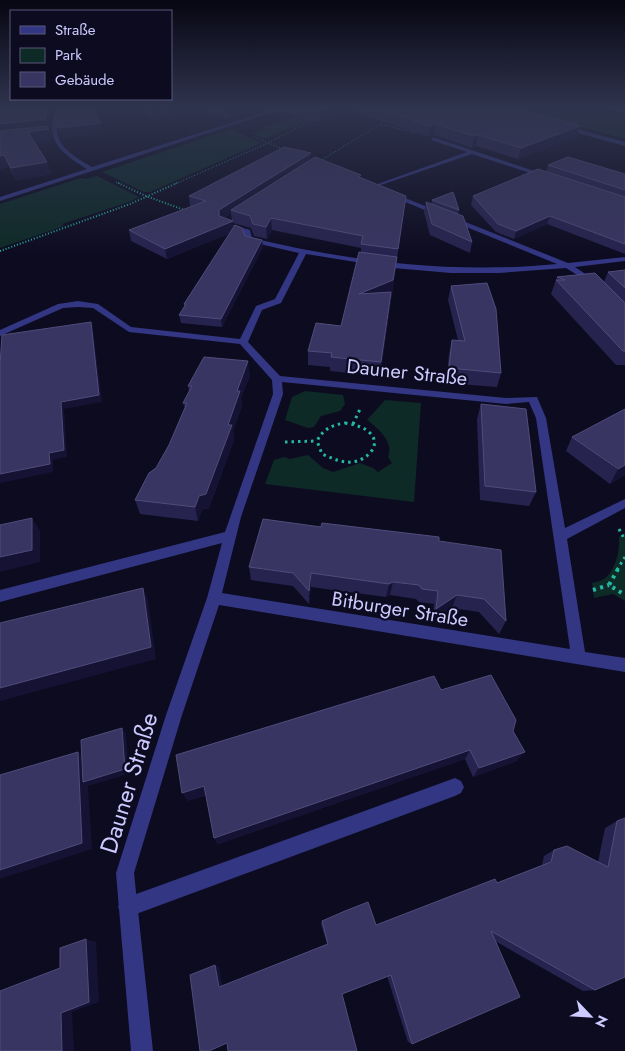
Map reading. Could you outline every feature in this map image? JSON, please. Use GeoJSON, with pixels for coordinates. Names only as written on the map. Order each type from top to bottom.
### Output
{"type":"FeatureCollection","features":[{"type":"Feature","properties":{"kind":"street"},"geometry":{"type":"LineString","coordinates":[[72,157],[91,169]]}},
{"type":"Feature","properties":{"kind":"street"},"geometry":{"type":"LineString","coordinates":[[0,199],[129,157]]}},
{"type":"Feature","properties":{"kind":"street"},"geometry":{"type":"LineString","coordinates":[[374,187],[458,157]]}},
{"type":"Feature","properties":{"kind":"street"},"geometry":{"type":"LineString","coordinates":[[487,157],[553,179]]}},
{"type":"Feature","properties":{"kind":"street"},"geometry":{"type":"LineString","coordinates":[[366,184],[568,266],[588,278],[600,290]]}},
{"type":"Feature","properties":{"kind":"street"},"geometry":{"type":"LineString","coordinates":[[223,223],[232,218]]}},
{"type":"Feature","properties":{"kind":"street"},"geometry":{"type":"LineString","coordinates":[[223,223],[247,232],[248,238],[303,252],[370,263],[481,271],[568,266],[625,259]]}},
{"type":"Feature","properties":{"kind":"street"},"geometry":{"type":"LineString","coordinates":[[243,342],[258,308],[278,301],[303,252]]}},
{"type":"Feature","properties":{"kind":"street"},"geometry":{"type":"LineString","coordinates":[[0,333],[61,306],[78,304],[95,306],[129,329],[243,342],[277,379]]}},
{"type":"Feature","properties":{"kind":"street","name":"Dauner Straße"},"geometry":{"type":"LineString","coordinates":[[142,1051],[125,874],[174,715],[214,598],[230,536],[278,394],[277,379],[506,402],[533,399],[541,418],[559,537]]}},
{"type":"Feature","properties":{"kind":"street"},"geometry":{"type":"LineString","coordinates":[[580,658],[559,537],[625,503]]}},
{"type":"Feature","properties":{"kind":"street"},"geometry":{"type":"LineString","coordinates":[[0,596],[230,536]]}},
{"type":"Feature","properties":{"kind":"street","name":"Bitburger Straße"},"geometry":{"type":"LineString","coordinates":[[214,598],[625,665]]}},
{"type":"Feature","properties":{"kind":"street"},"geometry":{"type":"LineString","coordinates":[[128,907],[455,787]]}},
{"type":"Feature","properties":{"kind":"path"},"geometry":{"type":"LineString","coordinates":[[0,251],[122,207],[236,157]]}},
{"type":"Feature","properties":{"kind":"path"},"geometry":{"type":"LineString","coordinates":[[318,162],[326,157]]}},
{"type":"Feature","properties":{"kind":"path"},"geometry":{"type":"LineString","coordinates":[[91,169],[146,196],[223,223]]}},
{"type":"Feature","properties":{"kind":"path"},"geometry":{"type":"LineString","coordinates":[[345,423],[362,427],[370,432],[375,444],[374,451],[368,457],[349,463],[339,462],[322,454],[317,440],[319,435],[329,426],[345,423]]}},
{"type":"Feature","properties":{"kind":"path"},"geometry":{"type":"LineString","coordinates":[[262,440],[280,442],[317,440]]}},
{"type":"Feature","properties":{"kind":"path"},"geometry":{"type":"LineString","coordinates":[[625,556],[609,585],[625,595]]}},
{"type":"Feature","properties":{"kind":"green space"},"geometry":{"type":"Polygon","coordinates":[[[147,157],[229,157],[150,192],[144,192],[102,172],[147,157]]]}},
{"type":"Feature","properties":{"kind":"green space"},"geometry":{"type":"Polygon","coordinates":[[[97,176],[139,197],[0,248],[0,204],[81,178],[86,179],[97,176]]]}},
{"type":"Feature","properties":{"kind":"green space"},"geometry":{"type":"Polygon","coordinates":[[[305,391],[343,395],[345,404],[340,411],[321,416],[314,427],[308,428],[285,420],[292,397],[305,391]]]}},
{"type":"Feature","properties":{"kind":"green space"},"geometry":{"type":"Polygon","coordinates":[[[385,400],[421,403],[414,502],[265,484],[274,460],[284,457],[290,459],[308,455],[323,468],[333,472],[360,463],[378,472],[392,463],[388,457],[389,446],[387,441],[376,427],[367,420],[385,400]]]}},
{"type":"Feature","properties":{"kind":"green space"},"geometry":{"type":"Polygon","coordinates":[[[625,533],[625,601],[613,594],[594,598],[592,583],[604,579],[612,570],[618,554],[619,537],[625,533]]]}},
{"type":"Feature","properties":{"kind":"building"},"geometry":{"type":"Polygon","coordinates":[[[5,157],[44,157],[47,162],[11,168],[5,157]]]}},
{"type":"Feature","properties":{"kind":"building"},"geometry":{"type":"Polygon","coordinates":[[[265,157],[304,157],[219,210],[219,216],[233,221],[165,249],[129,230],[206,201],[189,196],[265,157]]]}},
{"type":"Feature","properties":{"kind":"building"},"geometry":{"type":"Polygon","coordinates":[[[315,157],[361,175],[359,177],[406,196],[398,249],[361,244],[363,236],[271,218],[266,227],[253,224],[250,216],[231,210],[315,157]]]}},
{"type":"Feature","properties":{"kind":"building"},"geometry":{"type":"Polygon","coordinates":[[[568,157],[625,174],[625,190],[548,165],[568,157]]]}},
{"type":"Feature","properties":{"kind":"building"},"geometry":{"type":"Polygon","coordinates":[[[538,169],[625,197],[625,244],[550,216],[516,231],[498,224],[473,196],[538,169]]]}},
{"type":"Feature","properties":{"kind":"building"},"geometry":{"type":"Polygon","coordinates":[[[453,192],[459,210],[432,200],[453,192]]]}},
{"type":"Feature","properties":{"kind":"building"},"geometry":{"type":"Polygon","coordinates":[[[426,202],[463,216],[472,242],[432,224],[426,202]]]}},
{"type":"Feature","properties":{"kind":"building"},"geometry":{"type":"Polygon","coordinates":[[[235,225],[242,228],[245,236],[262,240],[221,319],[179,315],[186,304],[184,304],[235,225]]]}},
{"type":"Feature","properties":{"kind":"building"},"geometry":{"type":"Polygon","coordinates":[[[359,252],[397,257],[393,280],[359,294],[391,292],[381,362],[331,357],[332,353],[308,351],[316,323],[341,326],[359,252]]]}},
{"type":"Feature","properties":{"kind":"building"},"geometry":{"type":"Polygon","coordinates":[[[625,270],[625,288],[608,272],[625,270]]]}},
{"type":"Feature","properties":{"kind":"building"},"geometry":{"type":"Polygon","coordinates":[[[595,273],[625,303],[625,351],[556,280],[565,280],[557,277],[595,273]]]}},
{"type":"Feature","properties":{"kind":"building"},"geometry":{"type":"Polygon","coordinates":[[[487,283],[496,309],[501,373],[449,368],[452,340],[465,341],[451,286],[487,283]]]}},
{"type":"Feature","properties":{"kind":"building"},"geometry":{"type":"Polygon","coordinates":[[[91,322],[99,395],[61,402],[64,450],[49,453],[50,464],[0,474],[0,365],[2,335],[91,322]]]}},
{"type":"Feature","properties":{"kind":"building"},"geometry":{"type":"Polygon","coordinates":[[[204,357],[248,361],[237,391],[240,391],[228,425],[232,425],[206,494],[199,496],[195,507],[135,500],[149,473],[156,468],[169,445],[187,403],[183,403],[192,386],[188,386],[204,357]]]}},
{"type":"Feature","properties":{"kind":"building"},"geometry":{"type":"Polygon","coordinates":[[[481,404],[526,409],[536,492],[485,486],[481,404]]]}},
{"type":"Feature","properties":{"kind":"building"},"geometry":{"type":"Polygon","coordinates":[[[625,409],[625,465],[618,469],[572,437],[625,409]]]}},
{"type":"Feature","properties":{"kind":"building"},"geometry":{"type":"Polygon","coordinates":[[[32,518],[32,550],[0,557],[0,525],[32,518]]]}},
{"type":"Feature","properties":{"kind":"building"},"geometry":{"type":"Polygon","coordinates":[[[263,519],[321,527],[322,523],[439,537],[439,541],[501,550],[506,621],[484,599],[457,595],[436,609],[438,591],[422,589],[419,585],[393,582],[389,584],[311,573],[309,591],[293,573],[249,567],[263,519]]]}},
{"type":"Feature","properties":{"kind":"building"},"geometry":{"type":"Polygon","coordinates":[[[143,588],[151,647],[0,688],[0,623],[143,588]]]}},
{"type":"Feature","properties":{"kind":"building"},"geometry":{"type":"Polygon","coordinates":[[[491,675],[516,720],[513,731],[525,752],[479,768],[470,750],[214,838],[204,786],[182,793],[176,755],[434,676],[441,690],[491,675]]]}},
{"type":"Feature","properties":{"kind":"building"},"geometry":{"type":"Polygon","coordinates":[[[122,728],[125,769],[83,782],[81,740],[122,728]]]}},
{"type":"Feature","properties":{"kind":"building"},"geometry":{"type":"Polygon","coordinates":[[[78,752],[82,843],[0,870],[0,775],[78,752]]]}},
{"type":"Feature","properties":{"kind":"building"},"geometry":{"type":"Polygon","coordinates":[[[625,818],[625,977],[595,990],[491,931],[520,997],[412,1044],[391,975],[342,994],[357,1051],[228,1051],[227,1043],[209,1051],[200,1051],[190,975],[215,965],[219,987],[328,944],[322,921],[345,911],[368,902],[376,925],[495,879],[497,883],[551,862],[554,850],[567,846],[608,867],[617,821],[625,818]]]}},
{"type":"Feature","properties":{"kind":"building"},"geometry":{"type":"Polygon","coordinates":[[[86,939],[89,1002],[61,1013],[62,1051],[0,1051],[0,991],[60,968],[60,948],[86,939]]]}}]}
